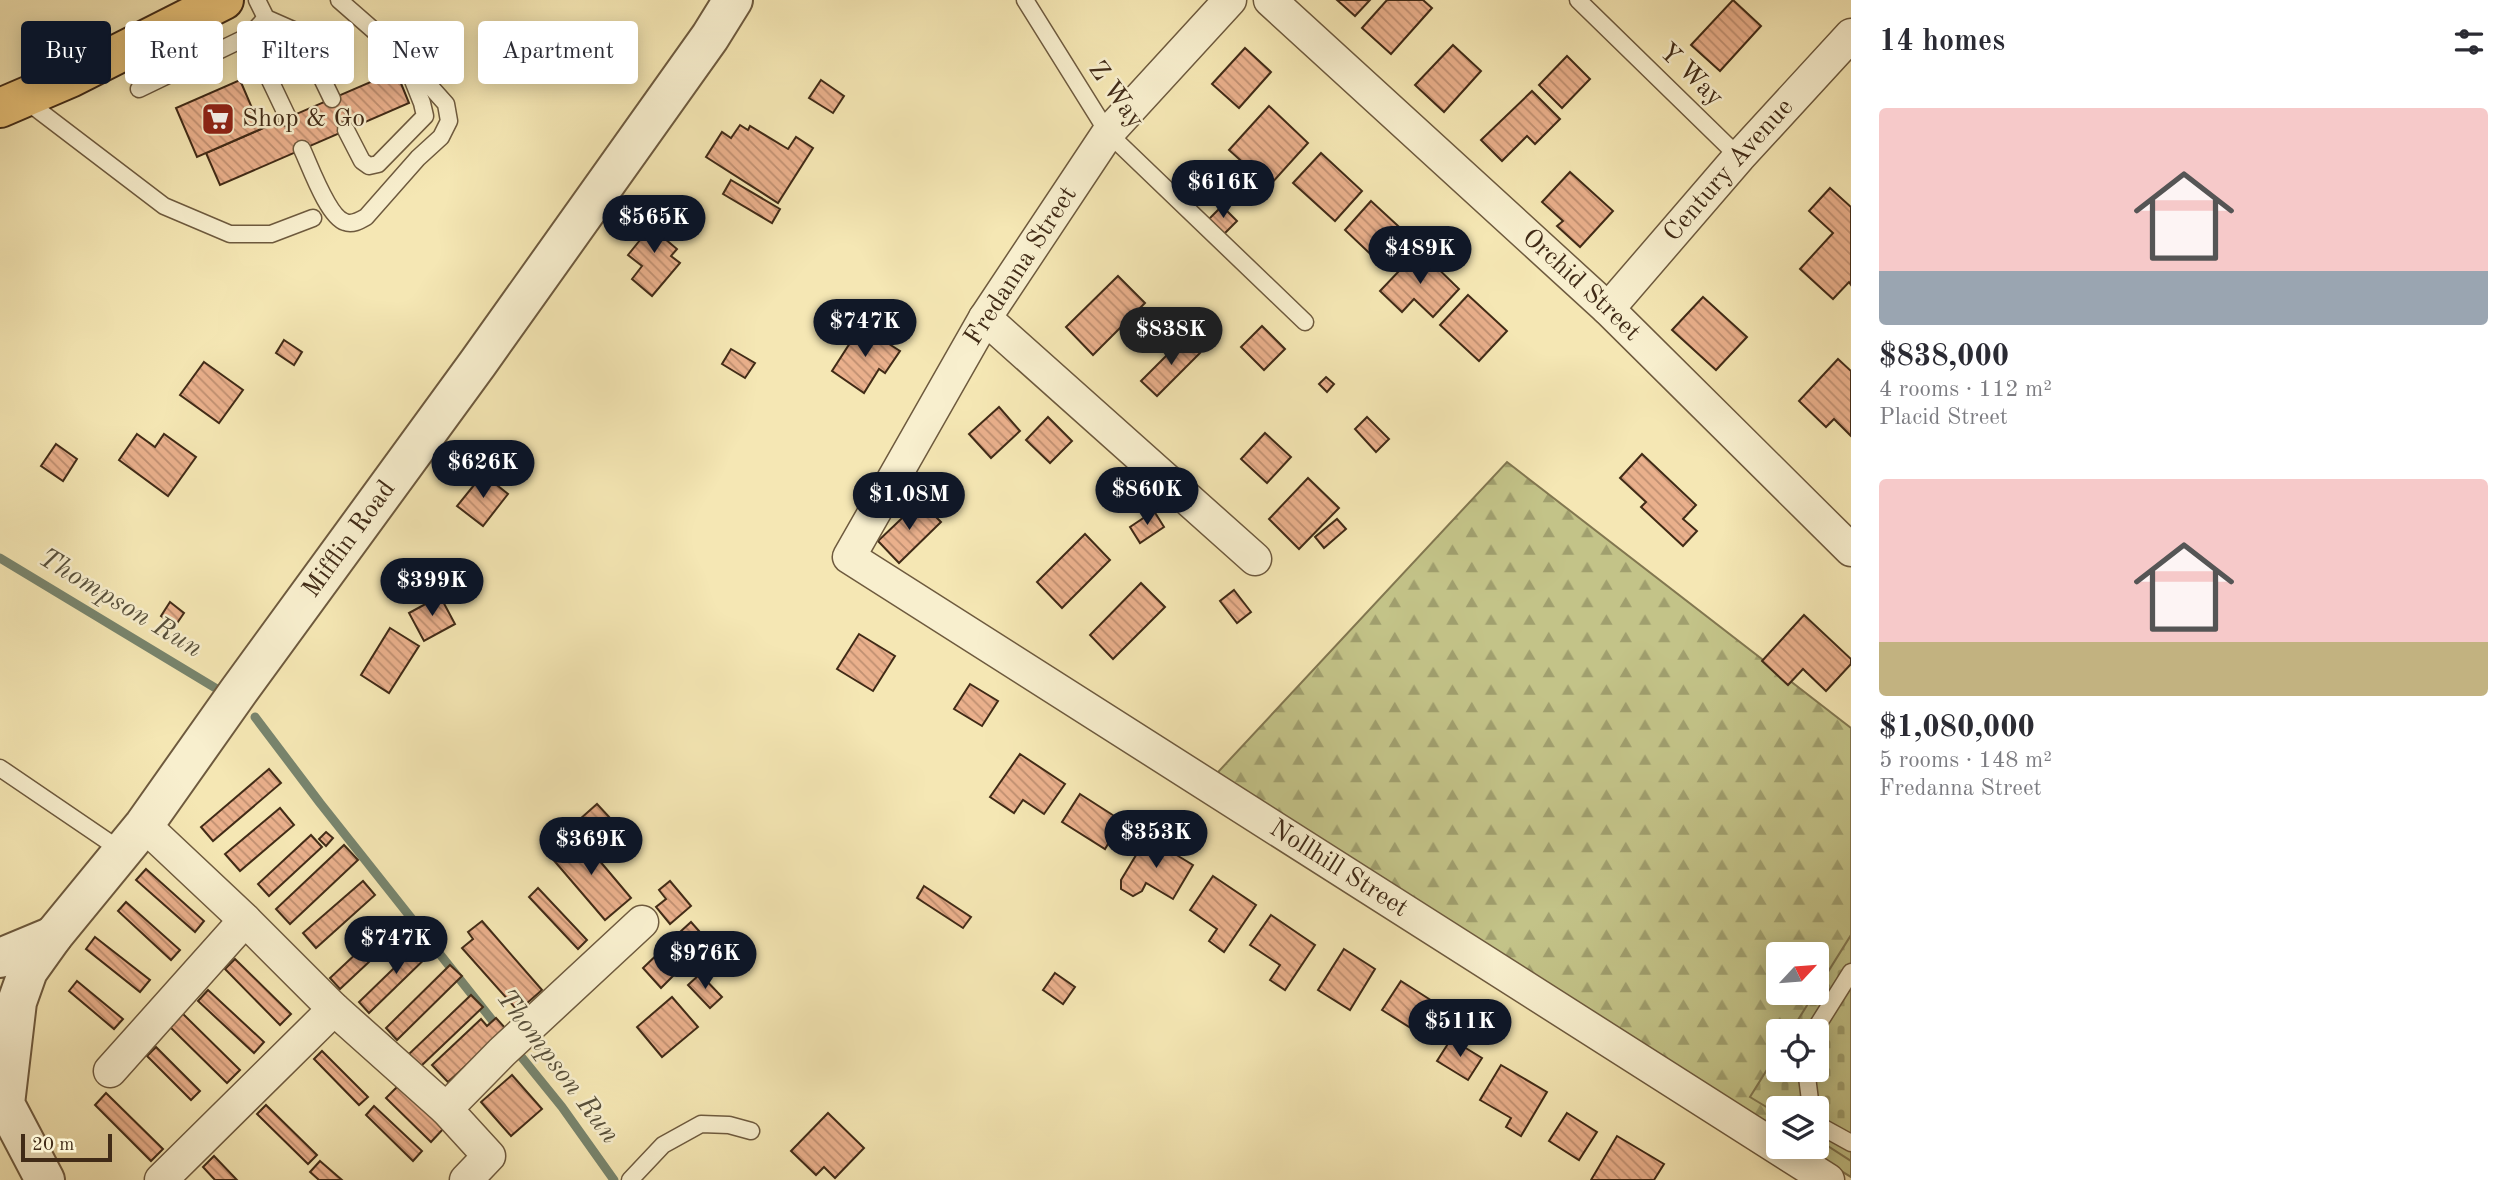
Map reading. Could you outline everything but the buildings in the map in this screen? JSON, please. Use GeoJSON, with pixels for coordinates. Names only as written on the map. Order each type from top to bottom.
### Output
{"type":"FeatureCollection","features":[{"type":"Feature","properties":{"kind":"main road"},"geometry":{"type":"LineString","coordinates":[[11,103],[70,78],[224,0]]}},
{"type":"Feature","properties":{"kind":"street","name":"Mifflin Road"},"geometry":{"type":"LineString","coordinates":[[2,1100],[17,1002],[28,971],[133,838],[478,363],[710,37],[733,0]]}},
{"type":"Feature","properties":{"kind":"street","name":"Fredanna Street"},"geometry":{"type":"LineString","coordinates":[[849,557],[985,318],[1108,133],[1230,0]]}},
{"type":"Feature","properties":{"kind":"street","name":"Orchid Street"},"geometry":{"type":"LineString","coordinates":[[1270,0],[1608,309],[1851,550]]}},
{"type":"Feature","properties":{"kind":"street","name":"Century Avenue"},"geometry":{"type":"LineString","coordinates":[[1608,309],[1739,157],[1851,35]]}},
{"type":"Feature","properties":{"kind":"street"},"geometry":{"type":"LineString","coordinates":[[985,318],[1255,559]]}},
{"type":"Feature","properties":{"kind":"street","name":"Nollhill Street"},"geometry":{"type":"LineString","coordinates":[[849,557],[1766,1110]]}},
{"type":"Feature","properties":{"kind":"street"},"geometry":{"type":"LineString","coordinates":[[133,838],[245,920],[334,1009],[446,1109],[489,1156],[466,1180]]}},
{"type":"Feature","properties":{"kind":"street"},"geometry":{"type":"LineString","coordinates":[[110,1071],[245,920]]}},
{"type":"Feature","properties":{"kind":"street"},"geometry":{"type":"LineString","coordinates":[[446,1109],[642,922]]}},
{"type":"Feature","properties":{"kind":"street"},"geometry":{"type":"LineString","coordinates":[[0,958],[53,936]]}},
{"type":"Feature","properties":{"kind":"street"},"geometry":{"type":"LineString","coordinates":[[161,1180],[334,1009]]}},
{"type":"Feature","properties":{"kind":"street"},"geometry":{"type":"LineString","coordinates":[[2,1100],[45,1180]]}},
{"type":"Feature","properties":{"kind":"street","name":"Nollhill Street"},"geometry":{"type":"LineString","coordinates":[[1820,1159],[1828,1180]]}},
{"type":"Feature","properties":{"kind":"lane"},"geometry":{"type":"LineString","coordinates":[[257,0],[266,18],[300,33],[332,99]]}},
{"type":"Feature","properties":{"kind":"lane"},"geometry":{"type":"LineString","coordinates":[[340,0],[368,25]]}},
{"type":"Feature","properties":{"kind":"lane","name":"Z Way"},"geometry":{"type":"LineString","coordinates":[[1024,0],[1108,133],[1305,322]]}},
{"type":"Feature","properties":{"kind":"lane","name":"Y Way"},"geometry":{"type":"LineString","coordinates":[[1578,0],[1739,157]]}},
{"type":"Feature","properties":{"kind":"lane"},"geometry":{"type":"LineString","coordinates":[[263,21],[266,18]]}},
{"type":"Feature","properties":{"kind":"lane"},"geometry":{"type":"LineString","coordinates":[[139,89],[237,42]]}},
{"type":"Feature","properties":{"kind":"lane"},"geometry":{"type":"LineString","coordinates":[[272,84],[288,118]]}},
{"type":"Feature","properties":{"kind":"lane"},"geometry":{"type":"LineString","coordinates":[[346,130],[362,161],[369,166],[379,164],[425,116],[414,84]]}},
{"type":"Feature","properties":{"kind":"lane"},"geometry":{"type":"LineString","coordinates":[[302,149],[331,210],[339,219],[347,223],[366,217],[418,158],[441,137],[449,121],[446,104],[428,84]]}},
{"type":"Feature","properties":{"kind":"lane"},"geometry":{"type":"LineString","coordinates":[[11,103],[164,205],[230,234],[271,234],[313,218]]}},
{"type":"Feature","properties":{"kind":"lane"},"geometry":{"type":"LineString","coordinates":[[0,768],[133,838]]}},
{"type":"Feature","properties":{"kind":"lane"},"geometry":{"type":"LineString","coordinates":[[1822,1019],[1851,972]]}},
{"type":"Feature","properties":{"kind":"lane"},"geometry":{"type":"LineString","coordinates":[[634,1175],[663,1145],[701,1124],[729,1125],[751,1131]]}},
{"type":"Feature","properties":{"kind":"lane"},"geometry":{"type":"LineString","coordinates":[[1829,1140],[1851,1143]]}},
{"type":"Feature","properties":{"kind":"green space"},"geometry":{"type":"Polygon","coordinates":[[[1507,462],[1851,728],[1851,1177],[1821,1159],[1829,1159],[1829,1096],[1766,1096],[1766,1126],[1206,785],[1507,462]]]}},
{"type":"Feature","properties":{"kind":"green space"},"geometry":{"type":"Polygon","coordinates":[[[1851,935],[1851,1161],[1829,1147],[1829,1096],[1766,1096],[1766,1107],[1750,1097],[1766,1071],[1766,1082],[1829,1082],[1829,1019],[1798,1019],[1807,1005],[1829,1005],[1829,970],[1851,935]]]}},
{"type":"Feature","properties":{"kind":"waterway","name":"Thompson Run"},"geometry":{"type":"LineString","coordinates":[[0,558],[217,689]]}},
{"type":"Feature","properties":{"kind":"waterway","name":"Thompson Run"},"geometry":{"type":"LineString","coordinates":[[255,717],[500,1030]]}},
{"type":"Feature","properties":{"kind":"waterway","name":"Thompson Run"},"geometry":{"type":"LineString","coordinates":[[515,1049],[562,1107],[614,1180]]}},
{"type":"Feature","properties":{"kind":"place","name":"Shop & Go"},"geometry":{"type":"Point","coordinates":[218,119]}}]}
